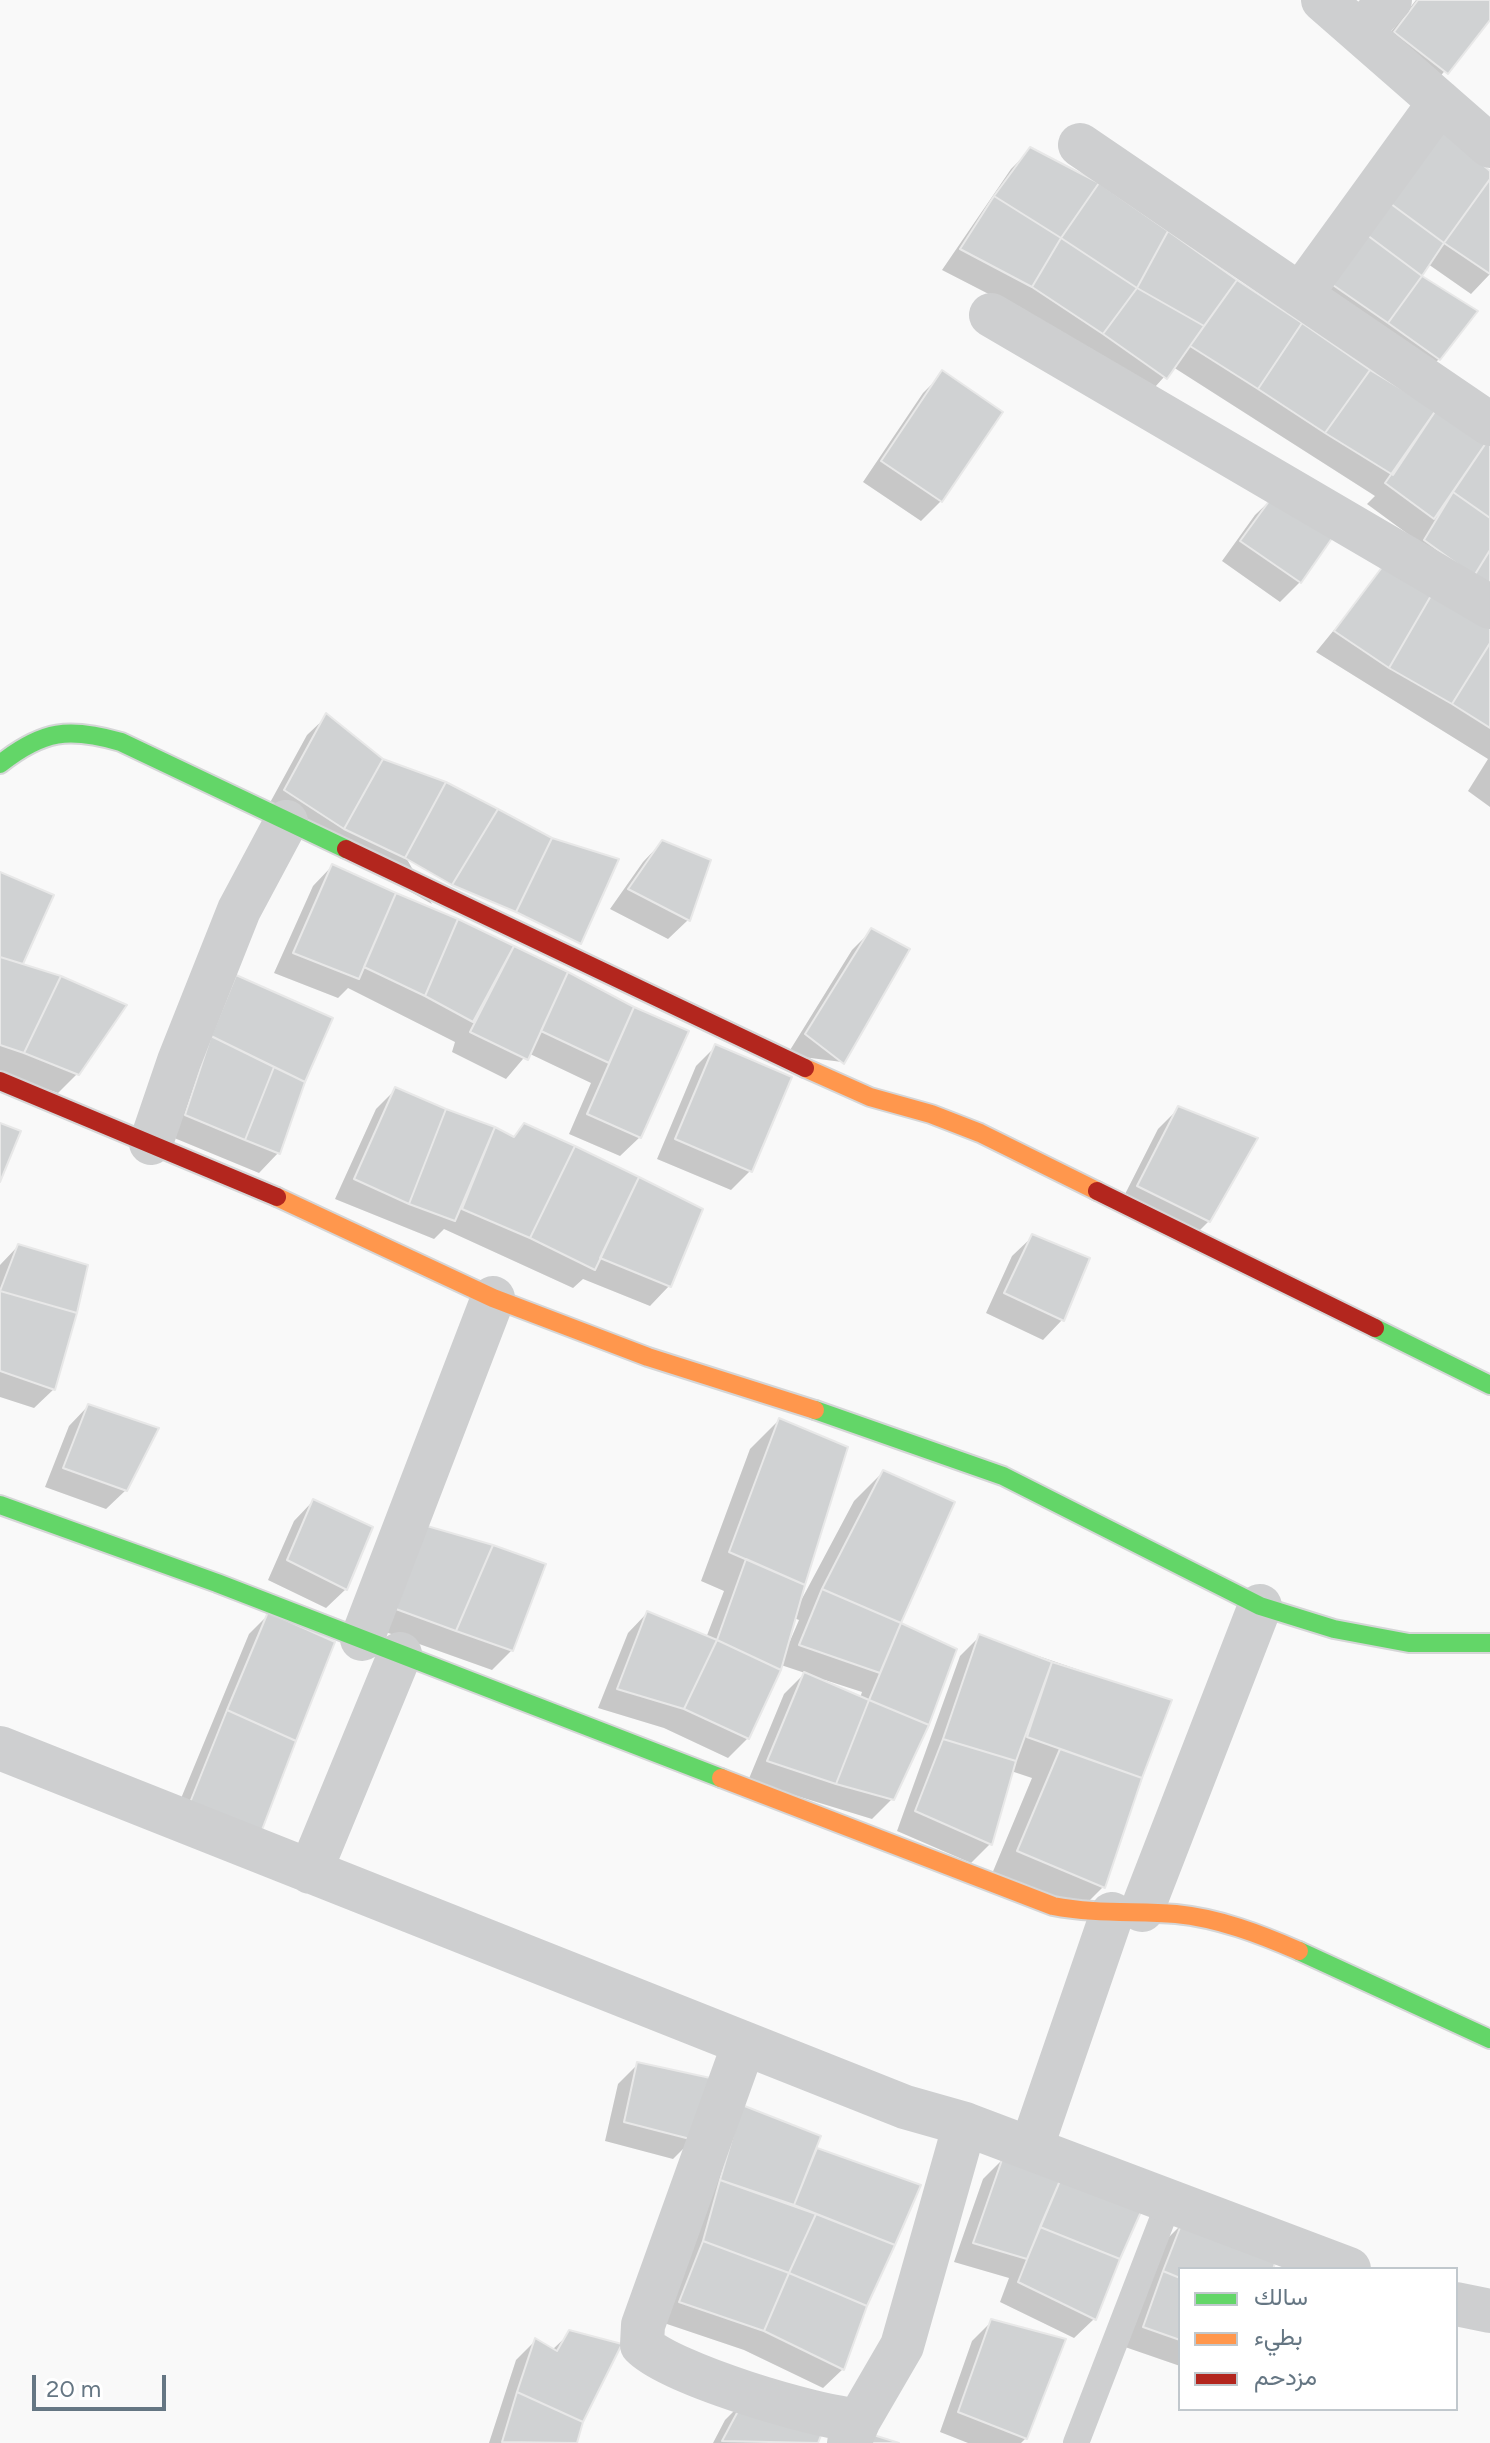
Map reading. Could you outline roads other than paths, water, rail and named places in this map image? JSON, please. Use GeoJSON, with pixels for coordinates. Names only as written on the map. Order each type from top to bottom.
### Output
{"type":"FeatureCollection","features":[{"type":"Feature","properties":{"kind":"street"},"geometry":{"type":"LineString","coordinates":[[1323,0],[1490,146]]}},
{"type":"Feature","properties":{"kind":"street"},"geometry":{"type":"LineString","coordinates":[[1361,31],[1390,0]]}},
{"type":"Feature","properties":{"kind":"street"},"geometry":{"type":"LineString","coordinates":[[1300,295],[1440,102]]}},
{"type":"Feature","properties":{"kind":"street"},"geometry":{"type":"LineString","coordinates":[[1080,145],[1490,424]]}},
{"type":"Feature","properties":{"kind":"street"},"geometry":{"type":"LineString","coordinates":[[991,315],[1490,607]]}},
{"type":"Feature","properties":{"kind":"street"},"geometry":{"type":"LineString","coordinates":[[0,764],[32,738],[85,731],[121,742],[797,1064],[870,1097],[944,1119],[1032,1157],[1490,1385]]}},
{"type":"Feature","properties":{"kind":"street"},"geometry":{"type":"LineString","coordinates":[[151,1143],[179,1061],[239,910],[286,822]]}},
{"type":"Feature","properties":{"kind":"street"},"geometry":{"type":"LineString","coordinates":[[0,1081],[241,1180],[493,1298],[648,1357],[903,1438],[1003,1476],[1260,1606],[1334,1629],[1409,1643],[1490,1643]]}},
{"type":"Feature","properties":{"kind":"street"},"geometry":{"type":"LineString","coordinates":[[310,1872],[493,1298]]}},
{"type":"Feature","properties":{"kind":"street"},"geometry":{"type":"LineString","coordinates":[[0,1505],[381,1646],[1053,1906],[1082,1913],[1175,1911],[1254,1932],[1490,2039]]}},
{"type":"Feature","properties":{"kind":"street"},"geometry":{"type":"LineString","coordinates":[[1031,2149],[1127,1912],[1260,1606]]}},
{"type":"Feature","properties":{"kind":"street"},"geometry":{"type":"LineString","coordinates":[[0,1748],[905,2107],[965,2124],[1344,2267]]}},
{"type":"Feature","properties":{"kind":"street"},"geometry":{"type":"LineString","coordinates":[[744,2044],[643,2325],[642,2345],[652,2355],[683,2371],[794,2405],[854,2431],[902,2346],[965,2124]]}},
{"type":"Feature","properties":{"kind":"street"},"geometry":{"type":"LineString","coordinates":[[1458,2304],[1490,2311]]}},
{"type":"Feature","properties":{"kind":"lane"},"geometry":{"type":"LineString","coordinates":[[1076,2443],[1169,2202]]}}]}
